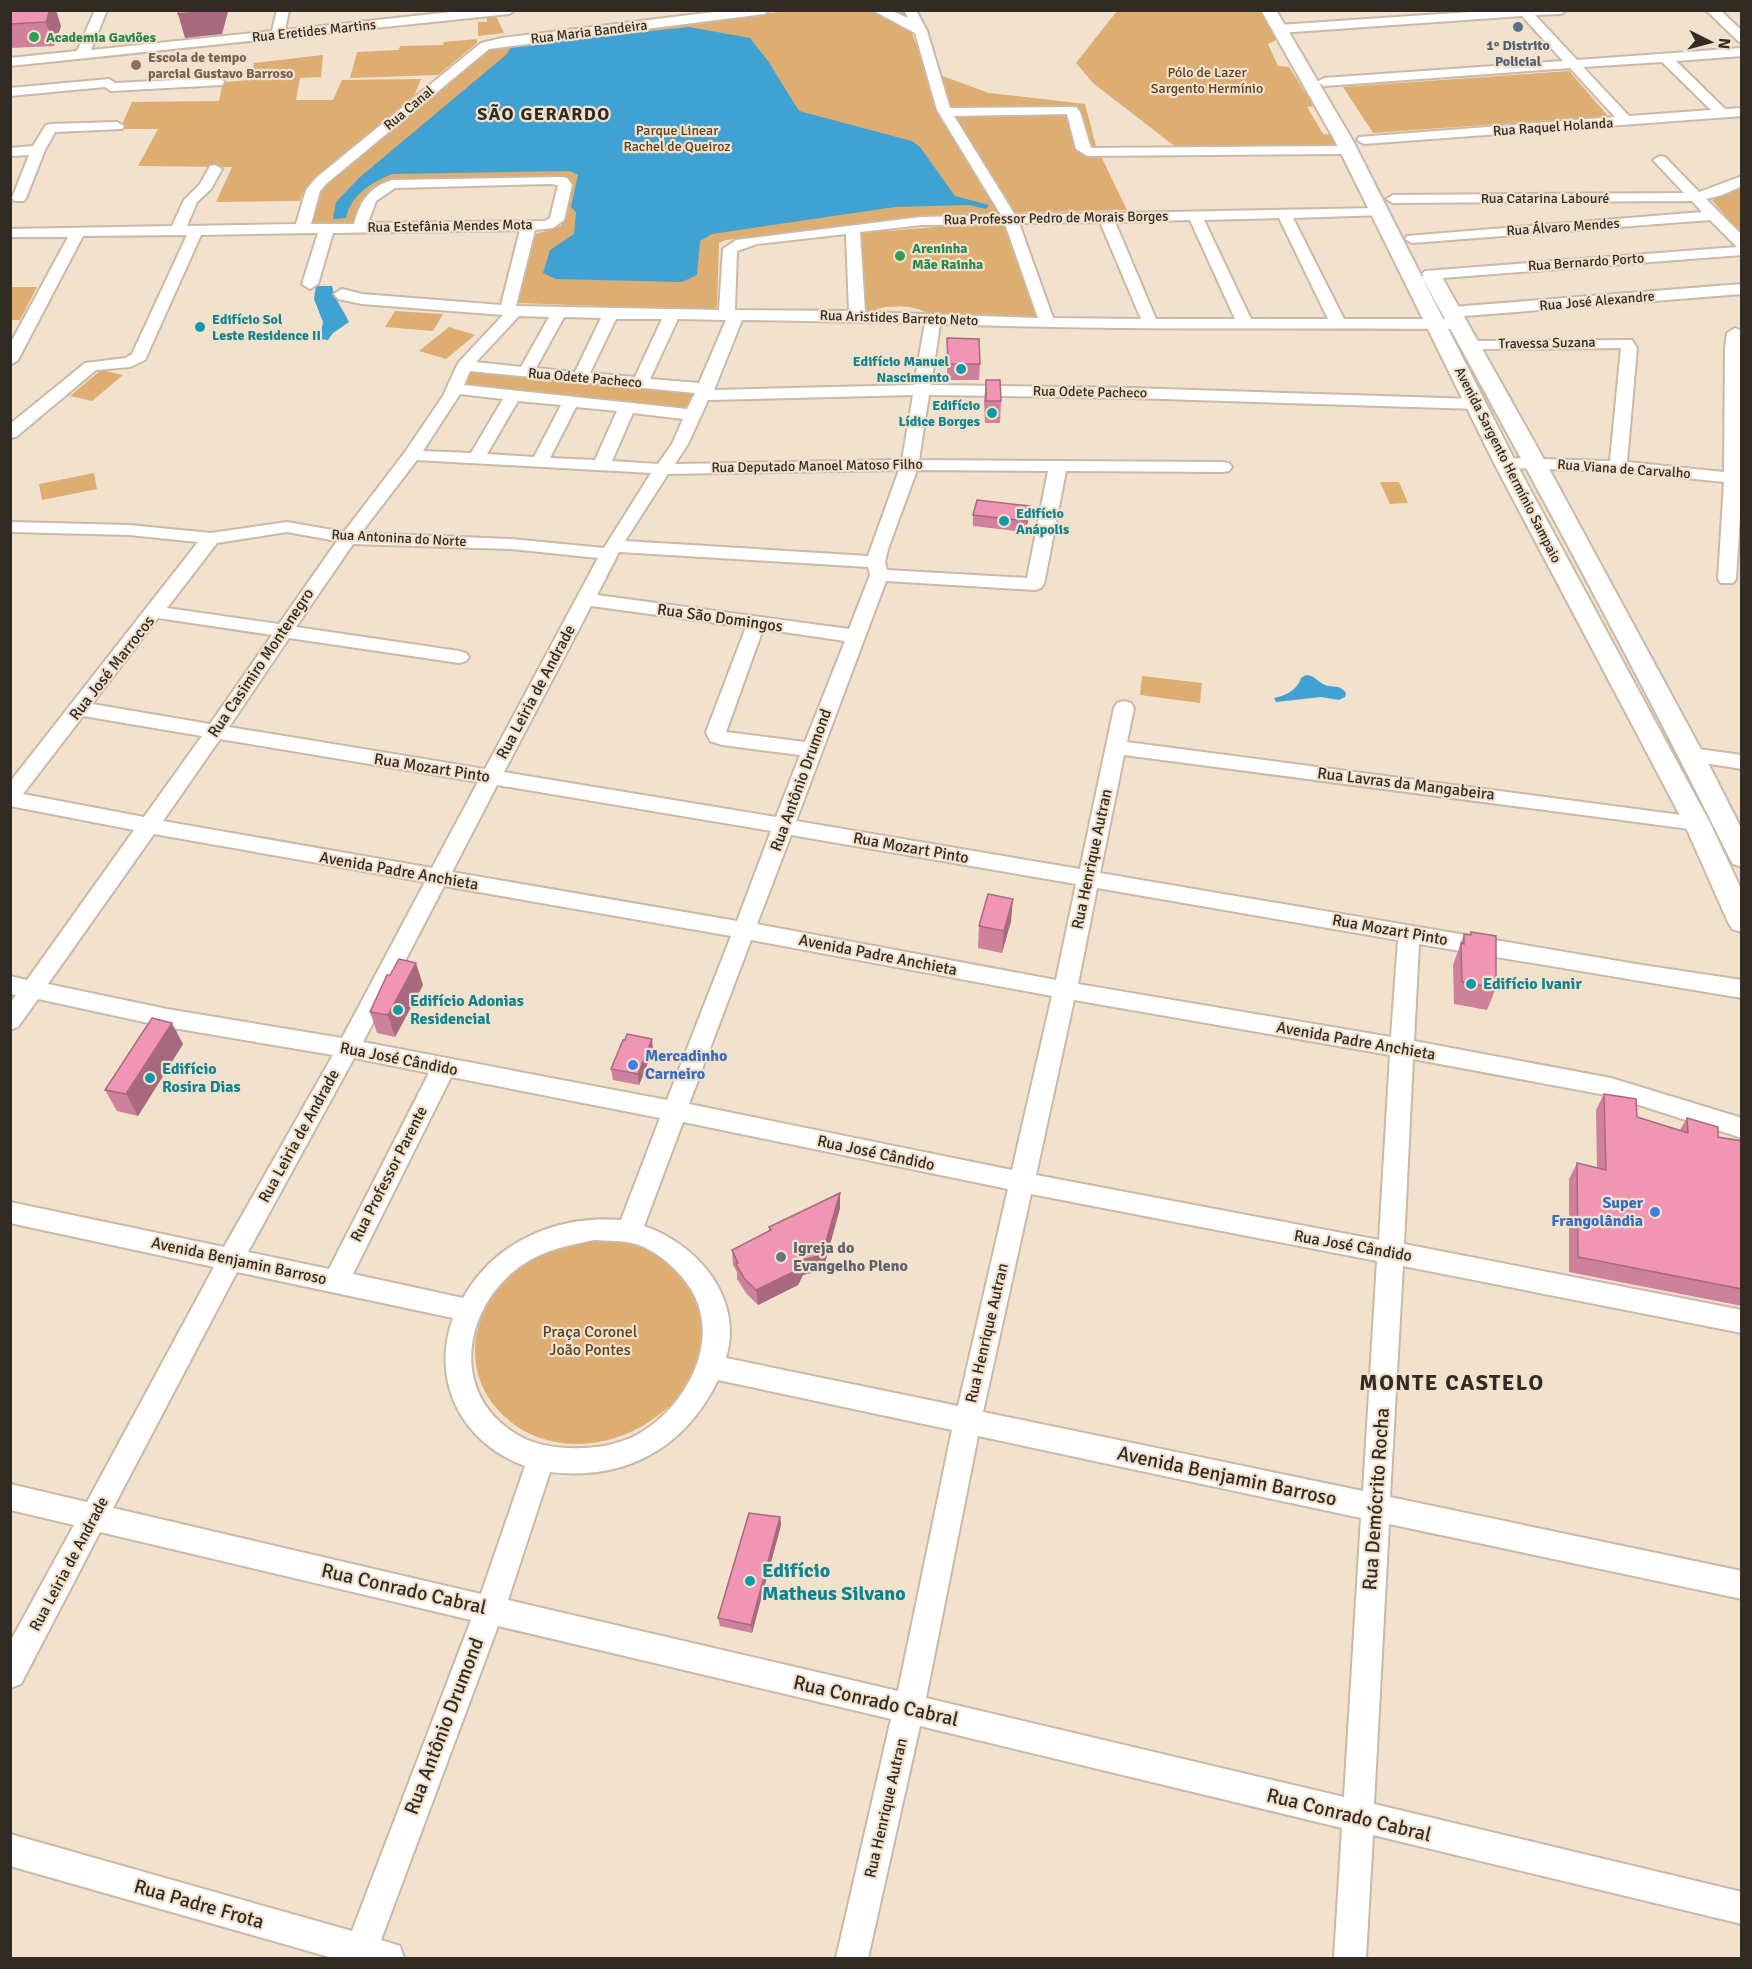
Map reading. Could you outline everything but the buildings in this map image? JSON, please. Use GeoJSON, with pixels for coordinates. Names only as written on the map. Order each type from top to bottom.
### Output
{"type":"FeatureCollection","features":[{"type":"Feature","properties":{"kind":"main road","name":"Avenida Sargento Hermínio Sampaio"},"geometry":{"type":"LineString","coordinates":[[1268,10],[1287,28],[1324,82],[1356,145],[1379,212],[1449,320],[1470,344],[1691,755],[1742,857]]}},
{"type":"Feature","properties":{"kind":"main road","name":"Avenida Sargento Hermínio Sampaio"},"geometry":{"type":"LineString","coordinates":[[1285,10],[1287,28],[1356,145],[1374,159]]}},
{"type":"Feature","properties":{"kind":"main road","name":"Avenida Sargento Hermínio Sampaio"},"geometry":{"type":"LineString","coordinates":[[1384,178],[1430,274],[1449,320],[1476,404],[1505,463],[1697,824],[1742,922]]}},
{"type":"Feature","properties":{"kind":"street"},"geometry":{"type":"LineString","coordinates":[[81,55],[101,10]]}},
{"type":"Feature","properties":{"kind":"street"},"geometry":{"type":"LineString","coordinates":[[277,35],[283,10]]}},
{"type":"Feature","properties":{"kind":"street","name":"Rua Eretides Martins"},"geometry":{"type":"LineString","coordinates":[[10,62],[509,10]]}},
{"type":"Feature","properties":{"kind":"street"},"geometry":{"type":"LineString","coordinates":[[516,10],[514,18],[521,40]]}},
{"type":"Feature","properties":{"kind":"street","name":"Rua Maria Bandeira"},"geometry":{"type":"LineString","coordinates":[[521,40],[764,10]]}},
{"type":"Feature","properties":{"kind":"street"},"geometry":{"type":"LineString","coordinates":[[878,10],[905,21],[921,31]]}},
{"type":"Feature","properties":{"kind":"street"},"geometry":{"type":"LineString","coordinates":[[910,10],[921,31],[945,112],[1009,217],[1047,323]]}},
{"type":"Feature","properties":{"kind":"street"},"geometry":{"type":"LineString","coordinates":[[1287,28],[1561,10]]}},
{"type":"Feature","properties":{"kind":"street"},"geometry":{"type":"LineString","coordinates":[[1712,10],[1742,38]]}},
{"type":"Feature","properties":{"kind":"street"},"geometry":{"type":"LineString","coordinates":[[1524,12],[1627,122]]}},
{"type":"Feature","properties":{"kind":"street","name":"Rua Canal"},"geometry":{"type":"LineString","coordinates":[[302,229],[313,190],[321,181],[479,49],[492,44],[521,40]]}},
{"type":"Feature","properties":{"kind":"street"},"geometry":{"type":"LineString","coordinates":[[1324,82],[1742,52]]}},
{"type":"Feature","properties":{"kind":"street"},"geometry":{"type":"LineString","coordinates":[[1665,57],[1722,114]]}},
{"type":"Feature","properties":{"kind":"street"},"geometry":{"type":"LineString","coordinates":[[10,92],[109,83],[111,87],[217,82]]}},
{"type":"Feature","properties":{"kind":"street","name":"Rua Raquel Holanda"},"geometry":{"type":"LineString","coordinates":[[945,112],[1071,110],[1083,149],[1088,152],[1356,145],[1742,112]]}},
{"type":"Feature","properties":{"kind":"street"},"geometry":{"type":"LineString","coordinates":[[19,198],[38,150],[49,130],[55,127],[117,126]]}},
{"type":"Feature","properties":{"kind":"street"},"geometry":{"type":"LineString","coordinates":[[10,152],[38,150]]}},
{"type":"Feature","properties":{"kind":"street"},"geometry":{"type":"LineString","coordinates":[[1660,160],[1742,244]]}},
{"type":"Feature","properties":{"kind":"street"},"geometry":{"type":"LineString","coordinates":[[178,230],[191,200],[206,186],[215,169]]}},
{"type":"Feature","properties":{"kind":"street","name":"Rua Estefânia Mendes Mota"},"geometry":{"type":"LineString","coordinates":[[10,233],[302,229],[327,228],[360,228],[529,225],[556,223],[564,182],[550,180],[393,184],[373,193],[366,204],[360,228]]}},
{"type":"Feature","properties":{"kind":"street","name":"Rua Catarina Labouré"},"geometry":{"type":"LineString","coordinates":[[1393,199],[1697,197],[1717,192],[1742,180]]}},
{"type":"Feature","properties":{"kind":"street","name":"Rua Professor Pedro de Morais Borges"},"geometry":{"type":"LineString","coordinates":[[735,246],[757,240],[921,221],[1009,217],[1379,212]]}},
{"type":"Feature","properties":{"kind":"street"},"geometry":{"type":"LineString","coordinates":[[1284,214],[1340,325]]}},
{"type":"Feature","properties":{"kind":"street"},"geometry":{"type":"LineString","coordinates":[[1196,215],[1246,325]]}},
{"type":"Feature","properties":{"kind":"street","name":"Rua Álvaro Mendes"},"geometry":{"type":"LineString","coordinates":[[1412,239],[1715,215]]}},
{"type":"Feature","properties":{"kind":"street"},"geometry":{"type":"LineString","coordinates":[[1105,216],[1151,324]]}},
{"type":"Feature","properties":{"kind":"street"},"geometry":{"type":"LineString","coordinates":[[511,311],[529,225]]}},
{"type":"Feature","properties":{"kind":"street"},"geometry":{"type":"LineString","coordinates":[[310,284],[327,228]]}},
{"type":"Feature","properties":{"kind":"street"},"geometry":{"type":"LineString","coordinates":[[853,228],[857,316]]}},
{"type":"Feature","properties":{"kind":"street"},"geometry":{"type":"LineString","coordinates":[[10,433],[92,366],[130,362],[139,357],[196,230]]}},
{"type":"Feature","properties":{"kind":"street"},"geometry":{"type":"LineString","coordinates":[[10,360],[78,232]]}},
{"type":"Feature","properties":{"kind":"street","name":"Rua Leiria de Andrade"},"geometry":{"type":"LineString","coordinates":[[10,1673],[231,1259],[348,1048],[611,550],[631,516],[665,469],[694,415],[734,320],[728,310],[728,280],[730,252],[735,246]]}},
{"type":"Feature","properties":{"kind":"street","name":"Rua Bernardo Porto"},"geometry":{"type":"LineString","coordinates":[[1430,274],[1742,251]]}},
{"type":"Feature","properties":{"kind":"street","name":"Rua José Alexandre"},"geometry":{"type":"LineString","coordinates":[[1449,320],[1742,289]]}},
{"type":"Feature","properties":{"kind":"street","name":"Rua Aristides Barreto Neto"},"geometry":{"type":"LineString","coordinates":[[342,294],[362,299],[511,311],[611,314],[857,316],[1047,323],[1246,325],[1340,325],[1449,320]]}},
{"type":"Feature","properties":{"kind":"street","name":"Rua Casimiro Montenegro"},"geometry":{"type":"LineString","coordinates":[[10,1021],[22,987],[149,824],[348,538],[412,455],[455,389],[464,366],[511,311]]}},
{"type":"Feature","properties":{"kind":"street"},"geometry":{"type":"LineString","coordinates":[[526,372],[559,312]]}},
{"type":"Feature","properties":{"kind":"street"},"geometry":{"type":"LineString","coordinates":[[580,378],[611,314]]}},
{"type":"Feature","properties":{"kind":"street"},"geometry":{"type":"LineString","coordinates":[[640,383],[672,315]]}},
{"type":"Feature","properties":{"kind":"street","name":"Rua Antônio Drumond"},"geometry":{"type":"LineString","coordinates":[[629,1232],[784,826],[878,568],[910,465],[924,390],[933,319]]}},
{"type":"Feature","properties":{"kind":"street"},"geometry":{"type":"LineString","coordinates":[[1727,579],[1737,478],[1733,348],[1739,333]]}},
{"type":"Feature","properties":{"kind":"street","name":"Travessa Suzana"},"geometry":{"type":"LineString","coordinates":[[1470,344],[1624,343],[1629,348],[1618,466]]}},
{"type":"Feature","properties":{"kind":"street","name":"Rua Odete Pacheco"},"geometry":{"type":"LineString","coordinates":[[464,366],[640,383],[704,392],[924,390],[1131,393],[1476,404]]}},
{"type":"Feature","properties":{"kind":"street","name":"Rua Odete Pacheco"},"geometry":{"type":"LineString","coordinates":[[455,389],[694,415]]}},
{"type":"Feature","properties":{"kind":"street"},"geometry":{"type":"LineString","coordinates":[[476,459],[513,396]]}},
{"type":"Feature","properties":{"kind":"street"},"geometry":{"type":"LineString","coordinates":[[539,463],[570,403]]}},
{"type":"Feature","properties":{"kind":"street"},"geometry":{"type":"LineString","coordinates":[[601,466],[627,407]]}},
{"type":"Feature","properties":{"kind":"street","name":"Rua Deputado Manoel Matoso Filho"},"geometry":{"type":"LineString","coordinates":[[412,455],[665,469],[910,465],[1223,467]]}},
{"type":"Feature","properties":{"kind":"street","name":"Rua Viana de Carvalho"},"geometry":{"type":"LineString","coordinates":[[1505,463],[1618,466],[1737,478]]}},
{"type":"Feature","properties":{"kind":"street","name":"Rua Antonina do Norte"},"geometry":{"type":"LineString","coordinates":[[10,527],[129,530],[212,538],[286,527],[348,538],[511,544],[878,568],[1035,585],[1058,466]]}},
{"type":"Feature","properties":{"kind":"street","name":"Rua José Marrocos"},"geometry":{"type":"LineString","coordinates":[[10,798],[212,538]]}},
{"type":"Feature","properties":{"kind":"street","name":"Rua São Domingos"},"geometry":{"type":"LineString","coordinates":[[585,599],[855,636]]}},
{"type":"Feature","properties":{"kind":"street"},"geometry":{"type":"LineString","coordinates":[[155,612],[459,657]]}},
{"type":"Feature","properties":{"kind":"street"},"geometry":{"type":"LineString","coordinates":[[756,624],[716,732],[717,736],[812,750]]}},
{"type":"Feature","properties":{"kind":"street","name":"Rua Henrique Autran"},"geometry":{"type":"LineString","coordinates":[[852,1959],[909,1708],[968,1420],[1065,990],[1124,708]]}},
{"type":"Feature","properties":{"kind":"street","name":"Rua Mozart Pinto"},"geometry":{"type":"LineString","coordinates":[[81,709],[784,826],[1642,974],[1742,989]]}},
{"type":"Feature","properties":{"kind":"street","name":"Rua Lavras da Mangabeira"},"geometry":{"type":"LineString","coordinates":[[1116,747],[1697,824]]}},
{"type":"Feature","properties":{"kind":"street"},"geometry":{"type":"LineString","coordinates":[[1691,755],[1742,762]]}},
{"type":"Feature","properties":{"kind":"street","name":"Avenida Padre Anchieta"},"geometry":{"type":"LineString","coordinates":[[10,798],[236,842],[744,930],[1065,990],[1611,1087],[1742,1128]]}},
{"type":"Feature","properties":{"kind":"street","name":"Rua Demócrito Rocha"},"geometry":{"type":"LineString","coordinates":[[1350,1959],[1409,933]]}},
{"type":"Feature","properties":{"kind":"street","name":"Rua José Cândido"},"geometry":{"type":"LineString","coordinates":[[22,987],[167,1018],[348,1048],[1022,1183],[1742,1322]]}},
{"type":"Feature","properties":{"kind":"street","name":"Rua Professor Parente"},"geometry":{"type":"LineString","coordinates":[[336,1282],[444,1067]]}},
{"type":"Feature","properties":{"kind":"street","name":"Avenida Benjamin Barroso"},"geometry":{"type":"LineString","coordinates":[[10,1212],[467,1310]]}},
{"type":"Feature","properties":{"kind":"street"},"geometry":{"type":"LineString","coordinates":[[594,1229],[629,1232],[656,1241],[678,1254],[695,1272],[708,1292],[715,1316],[717,1341],[712,1367],[694,1402],[664,1432],[626,1453],[583,1462],[541,1459],[513,1449],[490,1433],[472,1413],[460,1389],[456,1363],[458,1336],[467,1310],[488,1278],[519,1253],[555,1236],[594,1229]]}},
{"type":"Feature","properties":{"kind":"street","name":"Avenida Benjamin Barroso"},"geometry":{"type":"LineString","coordinates":[[712,1367],[1742,1585]]}},
{"type":"Feature","properties":{"kind":"street","name":"Rua Antônio Drumond"},"geometry":{"type":"LineString","coordinates":[[369,1956],[408,1821],[490,1609],[541,1459]]}},
{"type":"Feature","properties":{"kind":"street","name":"Rua Conrado Cabral"},"geometry":{"type":"LineString","coordinates":[[10,1497],[909,1708],[1359,1818],[1742,1908]]}},
{"type":"Feature","properties":{"kind":"street","name":"Rua Padre Frota"},"geometry":{"type":"LineString","coordinates":[[10,1850],[369,1956]]}},
{"type":"Feature","properties":{"kind":"green space","name":"Parque Linear Rachel de Queiroz"},"geometry":{"type":"Polygon","coordinates":[[[796,10],[903,11],[926,70],[989,93],[1085,104],[1096,146],[1127,210],[931,215],[726,240],[719,243],[717,307],[707,310],[518,303],[536,234],[561,226],[570,181],[564,178],[390,180],[375,186],[365,195],[353,223],[311,222],[320,194],[326,184],[490,48],[538,40],[796,10]]]}},
{"type":"Feature","properties":{"kind":"green space","name":"Pólo de Lazer Sargento Hermínio"},"geometry":{"type":"Polygon","coordinates":[[[1117,11],[1261,11],[1276,40],[1268,44],[1278,66],[1289,67],[1314,106],[1307,107],[1323,134],[1332,135],[1337,143],[1332,148],[1177,148],[1093,83],[1076,63],[1117,11]]]}},
{"type":"Feature","properties":{"kind":"green space"},"geometry":{"type":"Polygon","coordinates":[[[496,16],[504,33],[478,36],[478,22],[487,22],[487,17],[496,16]]]}},
{"type":"Feature","properties":{"kind":"green space"},"geometry":{"type":"Polygon","coordinates":[[[477,39],[477,43],[438,75],[350,78],[357,52],[399,50],[400,46],[443,45],[444,42],[477,39]]]}},
{"type":"Feature","properties":{"kind":"green space"},"geometry":{"type":"Polygon","coordinates":[[[323,55],[321,77],[300,78],[296,100],[333,100],[342,80],[421,79],[413,99],[305,188],[300,201],[216,202],[232,167],[138,166],[158,129],[120,129],[132,102],[219,101],[223,82],[251,80],[254,63],[323,55]]]}},
{"type":"Feature","properties":{"kind":"green space"},"geometry":{"type":"Polygon","coordinates":[[[1569,71],[1608,116],[1373,133],[1343,87],[1569,71]]]}},
{"type":"Feature","properties":{"kind":"green space"},"geometry":{"type":"Polygon","coordinates":[[[1741,186],[1741,234],[1712,200],[1741,186]]]}},
{"type":"Feature","properties":{"kind":"green space"},"geometry":{"type":"Polygon","coordinates":[[[1003,221],[1039,316],[1037,318],[925,312],[901,307],[886,307],[872,311],[863,308],[859,232],[883,227],[887,231],[935,227],[943,222],[1003,221]]]}},
{"type":"Feature","properties":{"kind":"green space"},"geometry":{"type":"Polygon","coordinates":[[[11,287],[37,287],[20,320],[11,320],[11,287]]]}},
{"type":"Feature","properties":{"kind":"green space"},"geometry":{"type":"Polygon","coordinates":[[[395,311],[443,314],[433,331],[385,327],[395,311]]]}},
{"type":"Feature","properties":{"kind":"green space"},"geometry":{"type":"Polygon","coordinates":[[[449,327],[475,335],[446,359],[419,351],[449,327]]]}},
{"type":"Feature","properties":{"kind":"green space"},"geometry":{"type":"Polygon","coordinates":[[[101,370],[123,375],[92,401],[70,396],[101,370]]]}},
{"type":"Feature","properties":{"kind":"green space"},"geometry":{"type":"Polygon","coordinates":[[[478,370],[696,394],[688,409],[464,385],[469,371],[478,370]]]}},
{"type":"Feature","properties":{"kind":"green space"},"geometry":{"type":"Polygon","coordinates":[[[94,473],[97,489],[42,500],[39,484],[94,473]]]}},
{"type":"Feature","properties":{"kind":"green space"},"geometry":{"type":"Polygon","coordinates":[[[1380,482],[1399,482],[1408,503],[1390,504],[1380,482]]]}},
{"type":"Feature","properties":{"kind":"green space"},"geometry":{"type":"Polygon","coordinates":[[[1142,676],[1202,683],[1200,703],[1140,695],[1142,676]]]}},
{"type":"Feature","properties":{"kind":"green space","name":"Praça Coronel João Pontes"},"geometry":{"type":"Polygon","coordinates":[[[599,1240],[624,1243],[648,1250],[668,1263],[685,1281],[700,1311],[703,1340],[696,1368],[681,1393],[660,1414],[634,1430],[605,1441],[574,1444],[542,1439],[506,1418],[485,1392],[478,1373],[475,1354],[482,1316],[491,1298],[504,1282],[519,1267],[537,1255],[557,1248],[599,1240]]]}},
{"type":"Feature","properties":{"kind":"water"},"geometry":{"type":"Polygon","coordinates":[[[689,27],[750,38],[768,61],[799,111],[912,141],[920,147],[955,196],[989,205],[986,209],[969,205],[895,207],[712,234],[700,241],[697,275],[682,282],[556,279],[543,273],[550,250],[574,234],[576,212],[571,207],[578,175],[570,171],[392,174],[376,181],[357,196],[346,218],[333,219],[336,202],[360,177],[507,54],[512,45],[689,27]]]}},
{"type":"Feature","properties":{"kind":"water"},"geometry":{"type":"Polygon","coordinates":[[[316,286],[332,286],[337,301],[349,322],[333,333],[328,340],[320,339],[323,322],[314,299],[316,286]]]}},
{"type":"Feature","properties":{"kind":"water"},"geometry":{"type":"Polygon","coordinates":[[[1306,675],[1326,685],[1341,688],[1346,693],[1345,697],[1339,700],[1321,697],[1276,702],[1274,698],[1291,691],[1306,675]]]}},
{"type":"Feature","properties":{"kind":"place","name":"1° Distrito Policial"},"geometry":{"type":"Point","coordinates":[1518,27]}},
{"type":"Feature","properties":{"kind":"place","name":"Academia Gaviões"},"geometry":{"type":"Point","coordinates":[34,37]}},
{"type":"Feature","properties":{"kind":"place","name":"Escola de tempo parcial Gustavo Barroso"},"geometry":{"type":"Point","coordinates":[136,65]}},
{"type":"Feature","properties":{"kind":"place","name":"Areninha Mãe Rainha"},"geometry":{"type":"Point","coordinates":[900,256]}},
{"type":"Feature","properties":{"kind":"place","name":"Edifício Sol Leste Residence II"},"geometry":{"type":"Point","coordinates":[200,327]}},
{"type":"Feature","properties":{"kind":"place","name":"Edifício Manuel Nascimento"},"geometry":{"type":"Point","coordinates":[961,369]}},
{"type":"Feature","properties":{"kind":"place","name":"Edifício Lídice Borges"},"geometry":{"type":"Point","coordinates":[992,413]}},
{"type":"Feature","properties":{"kind":"place","name":"Edifício Anápolis"},"geometry":{"type":"Point","coordinates":[1004,521]}},
{"type":"Feature","properties":{"kind":"place","name":"Edifício Ivanir"},"geometry":{"type":"Point","coordinates":[1471,984]}},
{"type":"Feature","properties":{"kind":"place","name":"Edifício Adonias Residencial"},"geometry":{"type":"Point","coordinates":[398,1010]}},
{"type":"Feature","properties":{"kind":"place","name":"Mercadinho Carneiro"},"geometry":{"type":"Point","coordinates":[633,1065]}},
{"type":"Feature","properties":{"kind":"place","name":"Edifício Rosira Dias"},"geometry":{"type":"Point","coordinates":[150,1078]}},
{"type":"Feature","properties":{"kind":"place","name":"Super Frangolândia"},"geometry":{"type":"Point","coordinates":[1655,1212]}},
{"type":"Feature","properties":{"kind":"place","name":"Igreja do Evangelho Pleno"},"geometry":{"type":"Point","coordinates":[781,1257]}},
{"type":"Feature","properties":{"kind":"place","name":"Edifício Matheus Silvano"},"geometry":{"type":"Point","coordinates":[750,1581]}},
{"type":"Feature","properties":{"kind":"district","name":"SÃO GERARDO"},"geometry":{"type":"Point","coordinates":[544,114]}},
{"type":"Feature","properties":{"kind":"district","name":"MONTE CASTELO"},"geometry":{"type":"Point","coordinates":[1452,1382]}}]}
